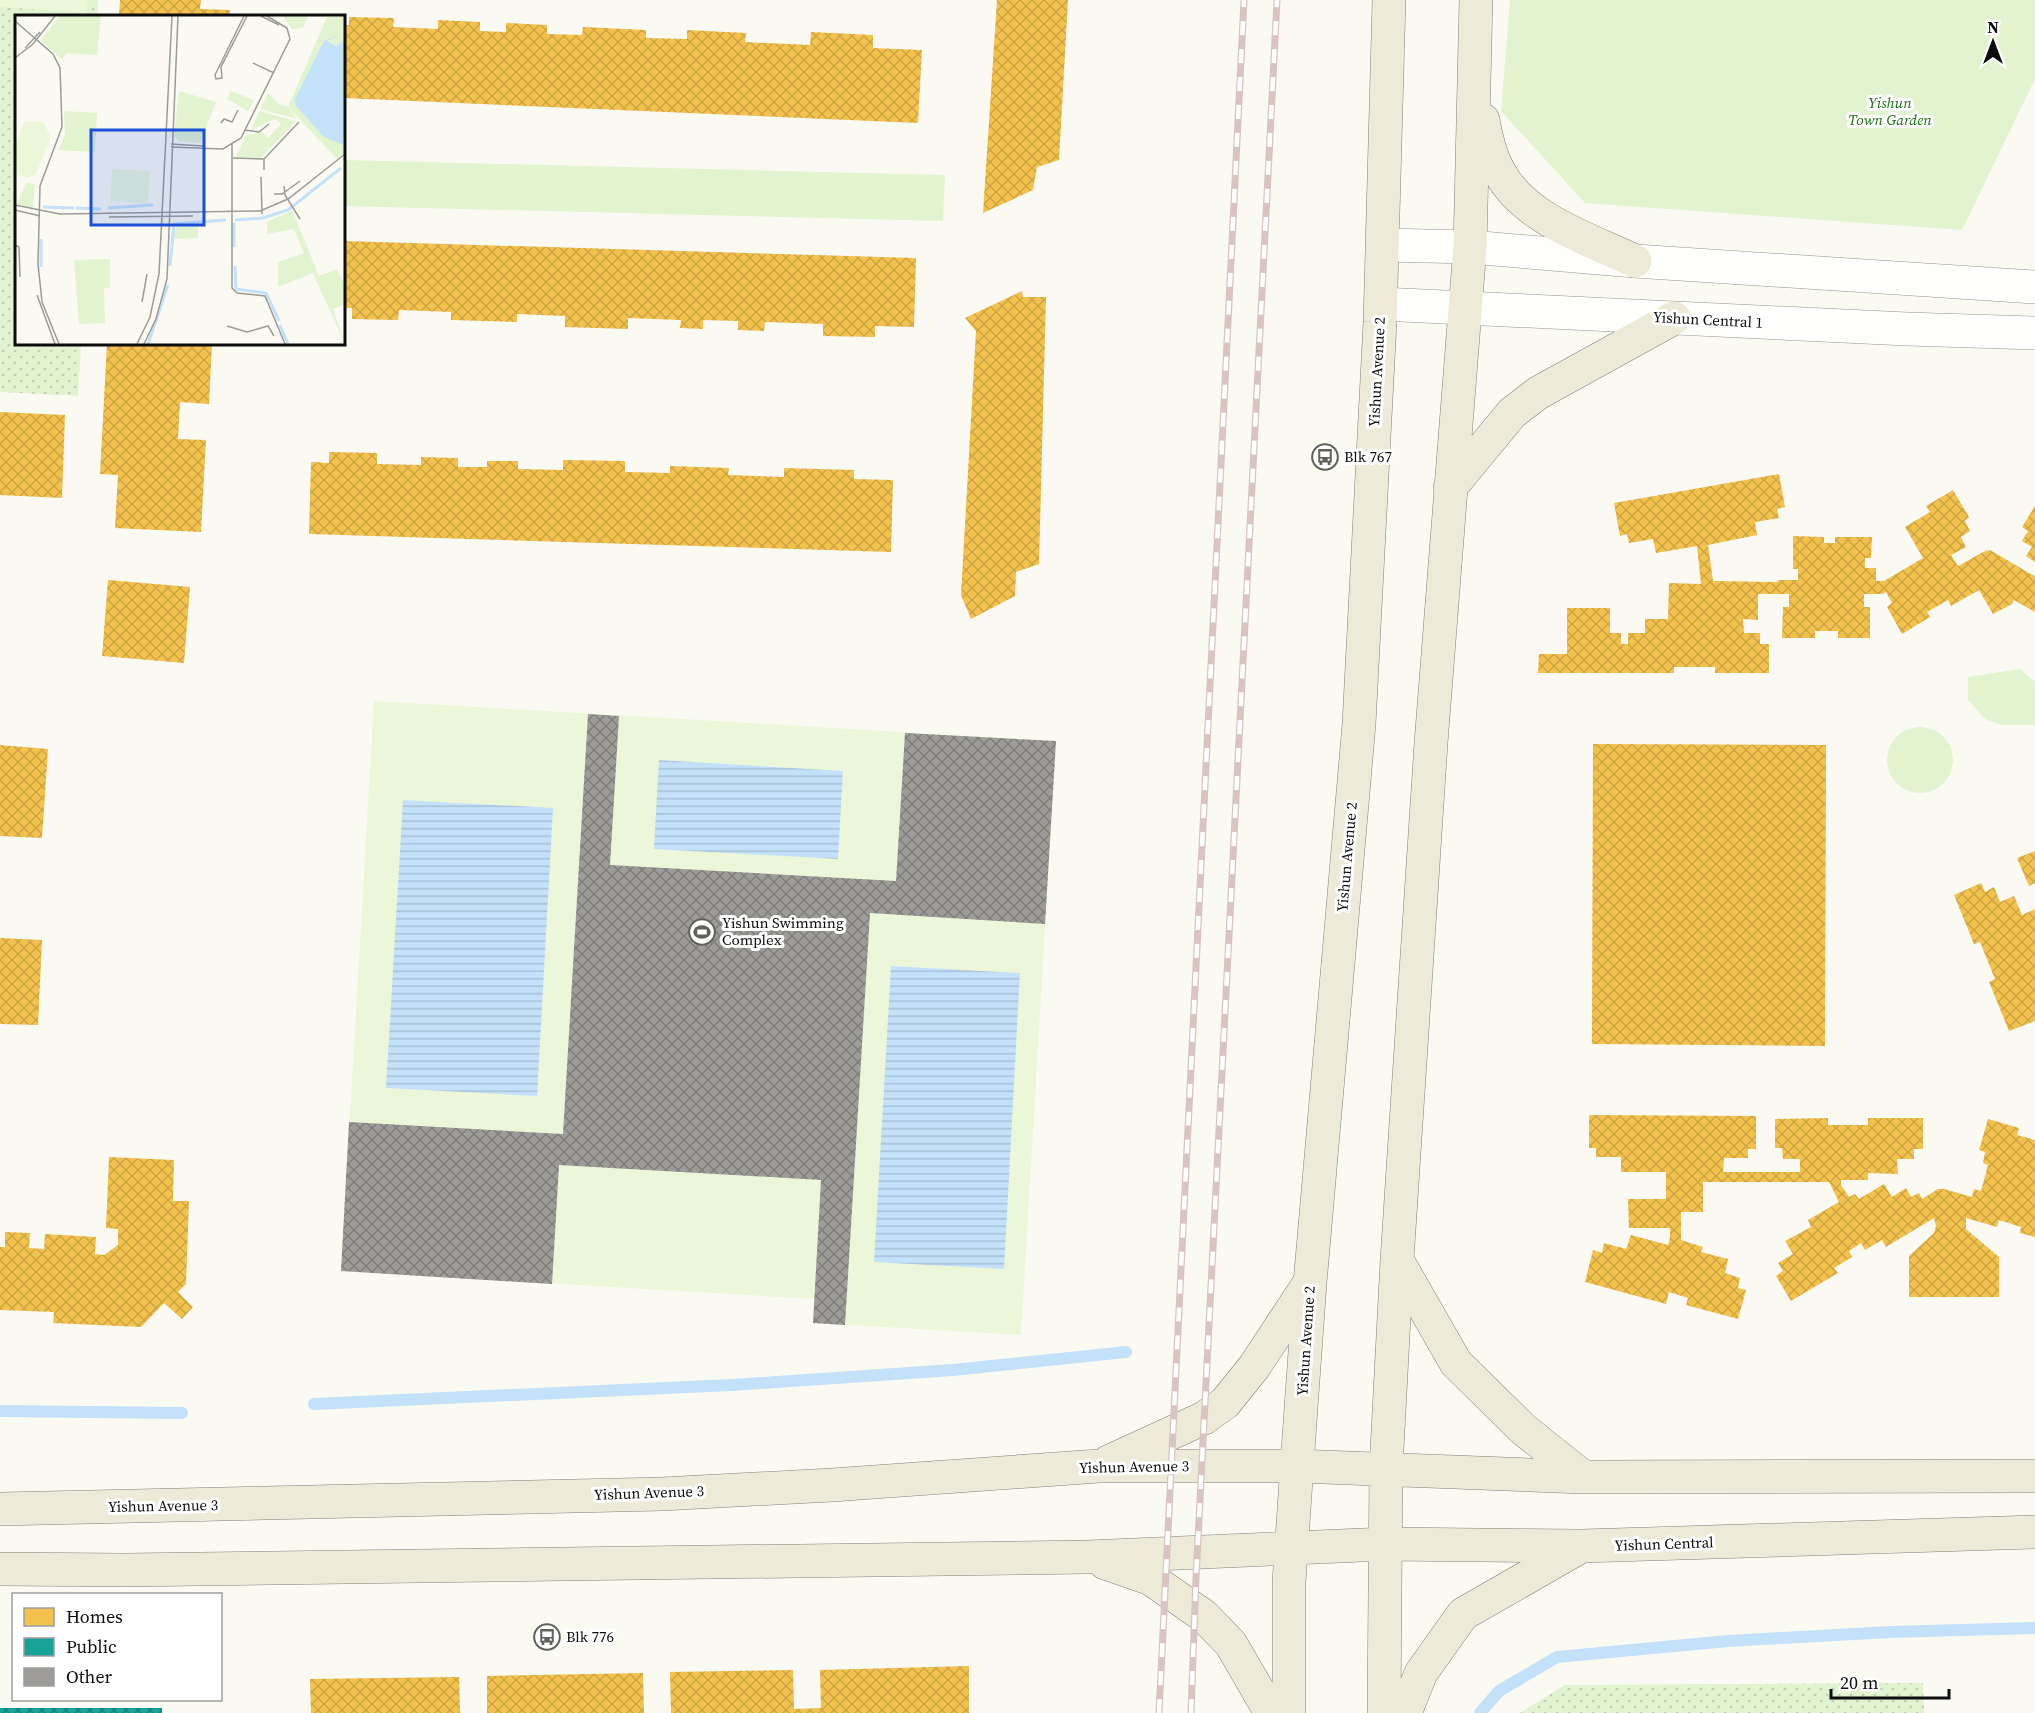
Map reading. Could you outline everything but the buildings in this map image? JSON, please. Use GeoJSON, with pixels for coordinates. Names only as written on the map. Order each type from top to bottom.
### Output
{"type":"FeatureCollection","features":[{"type":"Feature","properties":{"kind":"main road","name":"Yishun Avenue 2"},"geometry":{"type":"LineString","coordinates":[[1289,1713],[1289,1582],[1297,1466],[1310,1283],[1359,724],[1381,304],[1389,0]]}},
{"type":"Feature","properties":{"kind":"main road"},"geometry":{"type":"LineString","coordinates":[[1384,1713],[1386,1469],[1397,1260],[1450,488],[1470,248],[1476,0]]}},
{"type":"Feature","properties":{"kind":"main road"},"geometry":{"type":"LineString","coordinates":[[1476,74],[1488,143],[1499,172],[1520,198],[1545,217],[1635,261]]}},
{"type":"Feature","properties":{"kind":"main road"},"geometry":{"type":"LineString","coordinates":[[1450,488],[1512,413],[1538,393],[1674,318]]}},
{"type":"Feature","properties":{"kind":"main road"},"geometry":{"type":"LineString","coordinates":[[1397,1260],[1456,1363],[1523,1429],[1582,1477]]}},
{"type":"Feature","properties":{"kind":"main road"},"geometry":{"type":"LineString","coordinates":[[1099,1466],[1204,1418],[1225,1403],[1254,1367],[1310,1283]]}},
{"type":"Feature","properties":{"kind":"main road","name":"Yishun Avenue 3"},"geometry":{"type":"LineString","coordinates":[[0,1509],[662,1494],[832,1485],[1099,1466],[1297,1466]]}},
{"type":"Feature","properties":{"kind":"main road"},"geometry":{"type":"LineString","coordinates":[[1297,1466],[1582,1477],[2035,1476]]}},
{"type":"Feature","properties":{"kind":"main road","name":"Yishun Central"},"geometry":{"type":"LineString","coordinates":[[1293,1548],[1386,1544],[1582,1546],[2035,1532]]}},
{"type":"Feature","properties":{"kind":"main road"},"geometry":{"type":"LineString","coordinates":[[1405,1713],[1421,1673],[1463,1614],[1582,1546]]}},
{"type":"Feature","properties":{"kind":"main road"},"geometry":{"type":"LineString","coordinates":[[0,1569],[126,1570],[1088,1557],[1293,1548]]}},
{"type":"Feature","properties":{"kind":"main road"},"geometry":{"type":"LineString","coordinates":[[1088,1557],[1151,1579],[1204,1616],[1231,1644],[1271,1713]]}},
{"type":"Feature","properties":{"kind":"street"},"geometry":{"type":"LineString","coordinates":[[1383,246],[1470,248],[2035,287]]}},
{"type":"Feature","properties":{"kind":"street","name":"Yishun Central 1"},"geometry":{"type":"LineString","coordinates":[[1381,304],[1895,329],[2035,333]]}},
{"type":"Feature","properties":{"kind":"green space"},"geometry":{"type":"Polygon","coordinates":[[[0,0],[98,0],[97,15],[15,15],[15,345],[81,345],[78,396],[0,392],[0,0]]]}},
{"type":"Feature","properties":{"kind":"green space"},"geometry":{"type":"Polygon","coordinates":[[[0,0],[88,0],[87,13],[0,7],[0,0]]]}},
{"type":"Feature","properties":{"kind":"green space","name":"Yishun Town Garden"},"geometry":{"type":"Polygon","coordinates":[[[1510,0],[2035,0],[2035,79],[1962,230],[1585,203],[1501,111],[1510,0]]]}},
{"type":"Feature","properties":{"kind":"green space"},"geometry":{"type":"Polygon","coordinates":[[[345,160],[945,175],[943,221],[345,206],[345,160]]]}},
{"type":"Feature","properties":{"kind":"green space"},"geometry":{"type":"Polygon","coordinates":[[[2020,669],[2035,682],[2035,725],[2002,725],[1985,719],[1968,700],[1968,677],[2020,669]]]}},
{"type":"Feature","properties":{"kind":"green space","name":"Yishun Swimming Complex"},"geometry":{"type":"Polygon","coordinates":[[[374,701],[1056,741],[1021,1335],[813,1323],[814,1299],[341,1271],[374,701]]]}},
{"type":"Feature","properties":{"kind":"green space"},"geometry":{"type":"Polygon","coordinates":[[[1926,727],[1944,736],[1951,747],[1953,760],[1951,773],[1944,784],[1933,791],[1914,793],[1896,784],[1889,773],[1887,754],[1896,736],[1907,729],[1926,727]]]}},
{"type":"Feature","properties":{"kind":"green space"},"geometry":{"type":"Polygon","coordinates":[[[1923,1683],[1924,1713],[1520,1713],[1565,1685],[1923,1683]]]}},
{"type":"Feature","properties":{"kind":"water"},"geometry":{"type":"Polygon","coordinates":[[[659,760],[843,771],[838,859],[654,849],[659,760]]]}},
{"type":"Feature","properties":{"kind":"water"},"geometry":{"type":"Polygon","coordinates":[[[403,800],[553,808],[537,1096],[386,1088],[403,800]]]}},
{"type":"Feature","properties":{"kind":"water"},"geometry":{"type":"Polygon","coordinates":[[[891,966],[1020,973],[1004,1269],[874,1262],[891,966]]]}},
{"type":"Feature","properties":{"kind":"waterway"},"geometry":{"type":"LineString","coordinates":[[314,1404],[731,1385],[953,1370],[1126,1352]]}},
{"type":"Feature","properties":{"kind":"waterway"},"geometry":{"type":"LineString","coordinates":[[0,1411],[182,1413]]}},
{"type":"Feature","properties":{"kind":"waterway"},"geometry":{"type":"LineString","coordinates":[[1480,1713],[1499,1691],[1557,1657],[1728,1641],[1890,1632],[2035,1628]]}},
{"type":"Feature","properties":{"kind":"railway"},"geometry":{"type":"LineString","coordinates":[[1159,1713],[1244,0]]}},
{"type":"Feature","properties":{"kind":"railway"},"geometry":{"type":"LineString","coordinates":[[1191,1713],[1277,0]]}},
{"type":"Feature","properties":{"kind":"place","name":"Blk 767"},"geometry":{"type":"Point","coordinates":[1325,457]}},
{"type":"Feature","properties":{"kind":"place","name":"Yishun Swimming Complex"},"geometry":{"type":"Point","coordinates":[702,932]}},
{"type":"Feature","properties":{"kind":"place","name":"Blk 776"},"geometry":{"type":"Point","coordinates":[547,1637]}}]}
